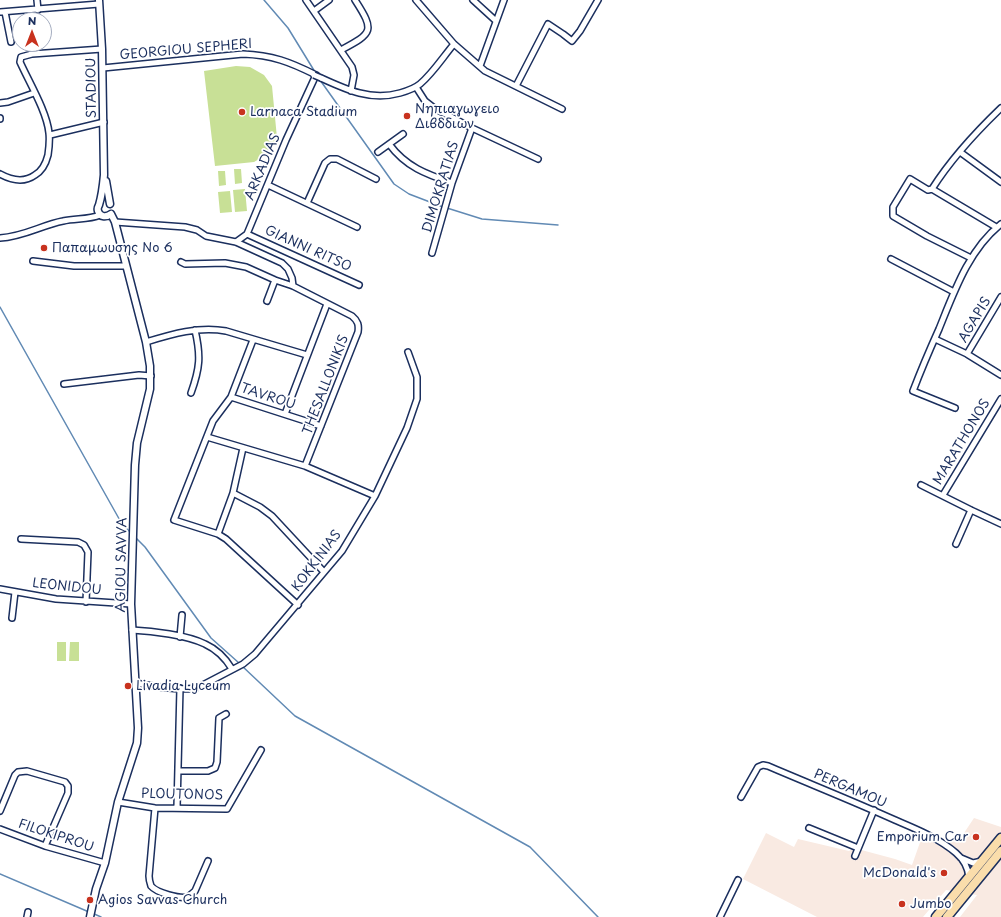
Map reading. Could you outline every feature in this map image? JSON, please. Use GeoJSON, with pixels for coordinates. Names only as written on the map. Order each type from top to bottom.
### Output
{"type":"FeatureCollection","features":[{"type":"Feature","properties":{"kind":"main road"},"geometry":{"type":"LineString","coordinates":[[936,917],[1001,838]]}},
{"type":"Feature","properties":{"kind":"main road"},"geometry":{"type":"LineString","coordinates":[[947,917],[1001,851]]}},
{"type":"Feature","properties":{"kind":"street"},"geometry":{"type":"LineString","coordinates":[[37,0],[38,10]]}},
{"type":"Feature","properties":{"kind":"street"},"geometry":{"type":"LineString","coordinates":[[306,0],[352,67],[354,73],[351,91]]}},
{"type":"Feature","properties":{"kind":"street"},"geometry":{"type":"LineString","coordinates":[[314,11],[329,0]]}},
{"type":"Feature","properties":{"kind":"street"},"geometry":{"type":"LineString","coordinates":[[341,50],[363,38],[367,30],[368,24],[366,18],[355,0]]}},
{"type":"Feature","properties":{"kind":"street"},"geometry":{"type":"LineString","coordinates":[[416,0],[454,44],[485,71],[562,109]]}},
{"type":"Feature","properties":{"kind":"street"},"geometry":{"type":"LineString","coordinates":[[473,0],[496,21]]}},
{"type":"Feature","properties":{"kind":"street"},"geometry":{"type":"LineString","coordinates":[[480,66],[504,0]]}},
{"type":"Feature","properties":{"kind":"street"},"geometry":{"type":"LineString","coordinates":[[516,86],[548,24],[572,41],[580,31],[598,0]]}},
{"type":"Feature","properties":{"kind":"street"},"geometry":{"type":"LineString","coordinates":[[11,42],[2,12],[38,10],[99,2]]}},
{"type":"Feature","properties":{"kind":"street","name":"STADIOU"},"geometry":{"type":"LineString","coordinates":[[99,2],[103,68],[104,122],[103,193],[99,204]]}},
{"type":"Feature","properties":{"kind":"street"},"geometry":{"type":"LineString","coordinates":[[454,44],[416,88],[430,106],[472,128],[538,159]]}},
{"type":"Feature","properties":{"kind":"street"},"geometry":{"type":"LineString","coordinates":[[0,174],[12,180],[26,180],[36,175],[43,168],[50,143],[50,135],[46,119],[20,62],[20,58],[22,56],[102,49]]}},
{"type":"Feature","properties":{"kind":"street","name":"GEORGIOU SEPHERI"},"geometry":{"type":"LineString","coordinates":[[103,68],[243,54],[262,55],[283,60],[351,91],[366,95],[385,96],[416,88]]}},
{"type":"Feature","properties":{"kind":"street","name":"ARKADIAS"},"geometry":{"type":"LineString","coordinates":[[247,234],[317,76]]}},
{"type":"Feature","properties":{"kind":"street"},"geometry":{"type":"LineString","coordinates":[[0,103],[34,93]]}},
{"type":"Feature","properties":{"kind":"street"},"geometry":{"type":"LineString","coordinates":[[932,189],[942,173],[992,116],[1001,108]]}},
{"type":"Feature","properties":{"kind":"street"},"geometry":{"type":"LineString","coordinates":[[50,135],[104,122]]}},
{"type":"Feature","properties":{"kind":"street","name":"DIMOKRATIAS"},"geometry":{"type":"LineString","coordinates":[[432,253],[452,183],[472,128]]}},
{"type":"Feature","properties":{"kind":"street"},"geometry":{"type":"LineString","coordinates":[[378,152],[403,134]]}},
{"type":"Feature","properties":{"kind":"street"},"geometry":{"type":"LineString","coordinates":[[389,144],[399,156],[412,166],[452,183]]}},
{"type":"Feature","properties":{"kind":"street"},"geometry":{"type":"LineString","coordinates":[[960,152],[1001,182]]}},
{"type":"Feature","properties":{"kind":"street"},"geometry":{"type":"LineString","coordinates":[[307,203],[325,163],[330,159],[337,159],[376,179]]}},
{"type":"Feature","properties":{"kind":"street","name":"STADIOU"},"geometry":{"type":"LineString","coordinates":[[104,176],[110,204]]}},
{"type":"Feature","properties":{"kind":"street"},"geometry":{"type":"LineString","coordinates":[[955,408],[913,391],[954,292],[971,258],[979,246],[999,226],[932,189],[928,190],[910,179],[893,208],[893,216],[927,236],[971,258]]}},
{"type":"Feature","properties":{"kind":"street"},"geometry":{"type":"LineString","coordinates":[[268,185],[357,227]]}},
{"type":"Feature","properties":{"kind":"street"},"geometry":{"type":"LineString","coordinates":[[0,238],[17,236],[63,221],[88,219],[100,215],[105,217],[111,214],[112,208],[110,204],[104,202],[99,204],[98,211],[100,215]]}},
{"type":"Feature","properties":{"kind":"street","name":"AGIOU SAVVA"},"geometry":{"type":"LineString","coordinates":[[90,917],[96,889],[105,863],[118,802],[137,743],[138,728],[131,604],[135,454],[150,389],[151,376],[146,342],[115,222],[111,214]]}},
{"type":"Feature","properties":{"kind":"street"},"geometry":{"type":"LineString","coordinates":[[115,222],[185,227],[197,230],[206,236],[236,242],[282,263],[290,274],[294,286]]}},
{"type":"Feature","properties":{"kind":"street"},"geometry":{"type":"LineString","coordinates":[[236,242],[247,234]]}},
{"type":"Feature","properties":{"kind":"street","name":"GIANNI RITSO"},"geometry":{"type":"LineString","coordinates":[[247,234],[359,285]]}},
{"type":"Feature","properties":{"kind":"street"},"geometry":{"type":"LineString","coordinates":[[891,259],[954,292]]}},
{"type":"Feature","properties":{"kind":"street"},"geometry":{"type":"LineString","coordinates":[[33,261],[74,266],[126,266]]}},
{"type":"Feature","properties":{"kind":"street"},"geometry":{"type":"LineString","coordinates":[[181,262],[184,264],[225,263],[246,267],[294,286],[327,304],[285,414]]}},
{"type":"Feature","properties":{"kind":"street"},"geometry":{"type":"LineString","coordinates":[[267,302],[276,280]]}},
{"type":"Feature","properties":{"kind":"street","name":"AGAPIS"},"geometry":{"type":"LineString","coordinates":[[967,354],[1001,297]]}},
{"type":"Feature","properties":{"kind":"street","name":"THESALLONIKIS"},"geometry":{"type":"LineString","coordinates":[[305,466],[358,332],[359,326],[352,316],[327,304]]}},
{"type":"Feature","properties":{"kind":"street"},"geometry":{"type":"LineString","coordinates":[[146,342],[195,330],[213,329],[226,331],[307,355]]}},
{"type":"Feature","properties":{"kind":"street"},"geometry":{"type":"LineString","coordinates":[[191,394],[198,373],[199,364],[199,349],[195,330]]}},
{"type":"Feature","properties":{"kind":"street"},"geometry":{"type":"LineString","coordinates":[[934,339],[967,354],[1001,375]]}},
{"type":"Feature","properties":{"kind":"street"},"geometry":{"type":"LineString","coordinates":[[253,340],[231,397],[213,421],[174,520],[218,534],[230,542],[298,605]]}},
{"type":"Feature","properties":{"kind":"street","name":"KOKKINIAS"},"geometry":{"type":"LineString","coordinates":[[135,684],[153,687],[190,689],[199,687],[243,664],[255,654],[277,627],[298,605],[342,551],[375,496],[407,428],[417,398],[418,377],[408,352]]}},
{"type":"Feature","properties":{"kind":"street"},"geometry":{"type":"LineString","coordinates":[[64,384],[139,375],[151,376]]}},
{"type":"Feature","properties":{"kind":"street","name":"TAVROU"},"geometry":{"type":"LineString","coordinates":[[231,397],[321,426]]}},
{"type":"Feature","properties":{"kind":"street","name":"MARATHONOS"},"geometry":{"type":"LineString","coordinates":[[943,496],[1001,399]]}},
{"type":"Feature","properties":{"kind":"street"},"geometry":{"type":"LineString","coordinates":[[207,437],[305,466],[375,496]]}},
{"type":"Feature","properties":{"kind":"street"},"geometry":{"type":"LineString","coordinates":[[218,534],[233,493],[242,448]]}},
{"type":"Feature","properties":{"kind":"street"},"geometry":{"type":"LineString","coordinates":[[921,485],[1001,523]]}},
{"type":"Feature","properties":{"kind":"street"},"geometry":{"type":"LineString","coordinates":[[233,493],[260,507],[272,516],[324,572]]}},
{"type":"Feature","properties":{"kind":"street"},"geometry":{"type":"LineString","coordinates":[[956,544],[971,510]]}},
{"type":"Feature","properties":{"kind":"street"},"geometry":{"type":"LineString","coordinates":[[21,539],[78,542],[84,545],[88,552],[86,602]]}},
{"type":"Feature","properties":{"kind":"street","name":"LEONIDOU"},"geometry":{"type":"LineString","coordinates":[[0,589],[56,599],[131,604]]}},
{"type":"Feature","properties":{"kind":"street"},"geometry":{"type":"LineString","coordinates":[[12,618],[15,592]]}},
{"type":"Feature","properties":{"kind":"street"},"geometry":{"type":"LineString","coordinates":[[180,637],[182,615]]}},
{"type":"Feature","properties":{"kind":"street"},"geometry":{"type":"LineString","coordinates":[[132,630],[180,637],[205,644],[215,650],[234,668]]}},
{"type":"Feature","properties":{"kind":"street"},"geometry":{"type":"LineString","coordinates":[[177,807],[180,688]]}},
{"type":"Feature","properties":{"kind":"street"},"geometry":{"type":"LineString","coordinates":[[179,771],[208,771],[215,768],[217,762],[219,718],[226,714]]}},
{"type":"Feature","properties":{"kind":"street","name":"PLOUTONOS"},"geometry":{"type":"LineString","coordinates":[[118,802],[155,808],[177,807],[228,809],[261,750]]}},
{"type":"Feature","properties":{"kind":"street","name":"PERGAMOU"},"geometry":{"type":"LineString","coordinates":[[741,797],[757,768],[761,765],[765,765],[874,810],[937,840],[949,847],[960,857],[967,869],[969,877]]}},
{"type":"Feature","properties":{"kind":"street"},"geometry":{"type":"LineString","coordinates":[[0,811],[15,775],[18,772],[27,771],[65,782],[68,786],[68,794],[45,846]]}},
{"type":"Feature","properties":{"kind":"street"},"geometry":{"type":"LineString","coordinates":[[155,808],[149,876],[150,884],[153,887],[159,891],[178,897],[188,897],[195,891],[208,861]]}},
{"type":"Feature","properties":{"kind":"street"},"geometry":{"type":"LineString","coordinates":[[856,856],[874,810]]}},
{"type":"Feature","properties":{"kind":"street"},"geometry":{"type":"LineString","coordinates":[[809,828],[858,848]]}},
{"type":"Feature","properties":{"kind":"street","name":"FILOKIPROU"},"geometry":{"type":"LineString","coordinates":[[0,829],[45,846],[105,863]]}},
{"type":"Feature","properties":{"kind":"street","name":"PERGAMOU"},"geometry":{"type":"LineString","coordinates":[[960,857],[973,863],[982,862]]}},
{"type":"Feature","properties":{"kind":"street"},"geometry":{"type":"LineString","coordinates":[[720,917],[738,880]]}},
{"type":"Feature","properties":{"kind":"shaded area"},"geometry":{"type":"Polygon","coordinates":[[[974,818],[1001,827],[1001,917],[960,917],[977,895],[946,890],[923,917],[817,917],[743,879],[766,833],[794,847],[798,839],[849,851],[854,848],[912,865],[923,834],[958,842],[974,818]]]}},
{"type":"Feature","properties":{"kind":"green space","name":"Larnaca Stadium"},"geometry":{"type":"Polygon","coordinates":[[[236,66],[250,67],[264,75],[272,86],[277,138],[266,155],[254,162],[215,166],[204,71],[236,66]]]}},
{"type":"Feature","properties":{"kind":"green space"},"geometry":{"type":"Polygon","coordinates":[[[234,169],[241,169],[242,183],[235,184],[234,169]]]}},
{"type":"Feature","properties":{"kind":"green space"},"geometry":{"type":"Polygon","coordinates":[[[218,171],[225,171],[226,185],[219,186],[218,171]]]}},
{"type":"Feature","properties":{"kind":"green space"},"geometry":{"type":"Polygon","coordinates":[[[245,189],[247,211],[235,212],[233,190],[245,189]]]}},
{"type":"Feature","properties":{"kind":"green space"},"geometry":{"type":"Polygon","coordinates":[[[230,191],[232,212],[220,213],[218,192],[230,191]]]}},
{"type":"Feature","properties":{"kind":"green space"},"geometry":{"type":"Polygon","coordinates":[[[57,642],[66,642],[66,661],[57,661],[57,642]]]}},
{"type":"Feature","properties":{"kind":"green space"},"geometry":{"type":"Polygon","coordinates":[[[70,642],[79,642],[79,661],[69,661],[70,642]]]}},
{"type":"Feature","properties":{"kind":"waterway"},"geometry":{"type":"LineString","coordinates":[[264,0],[288,28],[315,72]]}},
{"type":"Feature","properties":{"kind":"waterway"},"geometry":{"type":"LineString","coordinates":[[320,80],[394,184],[409,194],[443,207]]}},
{"type":"Feature","properties":{"kind":"waterway"},"geometry":{"type":"LineString","coordinates":[[447,208],[482,219],[558,225]]}},
{"type":"Feature","properties":{"kind":"waterway"},"geometry":{"type":"LineString","coordinates":[[0,307],[122,524],[131,533]]}},
{"type":"Feature","properties":{"kind":"waterway"},"geometry":{"type":"LineString","coordinates":[[135,537],[145,547],[211,638],[239,663]]}},
{"type":"Feature","properties":{"kind":"waterway"},"geometry":{"type":"LineString","coordinates":[[242,666],[295,716],[530,847],[598,917]]}},
{"type":"Feature","properties":{"kind":"waterway"},"geometry":{"type":"LineString","coordinates":[[0,874],[89,912]]}},
{"type":"Feature","properties":{"kind":"waterway"},"geometry":{"type":"LineString","coordinates":[[92,913],[101,917]]}},
{"type":"Feature","properties":{"kind":"place","name":"Larnaca Stadium"},"geometry":{"type":"Point","coordinates":[242,112]}},
{"type":"Feature","properties":{"kind":"place","name":"Νηπιαγωγειο Διβδδιων"},"geometry":{"type":"Point","coordinates":[407,116]}},
{"type":"Feature","properties":{"kind":"place","name":"Παπαμωυσης No 6"},"geometry":{"type":"Point","coordinates":[44,248]}},
{"type":"Feature","properties":{"kind":"place","name":"Livadia Lyceum"},"geometry":{"type":"Point","coordinates":[128,686]}},
{"type":"Feature","properties":{"kind":"place","name":"Emporium Car"},"geometry":{"type":"Point","coordinates":[976,837]}},
{"type":"Feature","properties":{"kind":"place","name":"McDonald's"},"geometry":{"type":"Point","coordinates":[944,873]}},
{"type":"Feature","properties":{"kind":"place","name":"Agios Savvas Church"},"geometry":{"type":"Point","coordinates":[90,900]}},
{"type":"Feature","properties":{"kind":"place","name":"Jumbo"},"geometry":{"type":"Point","coordinates":[902,904]}}]}
